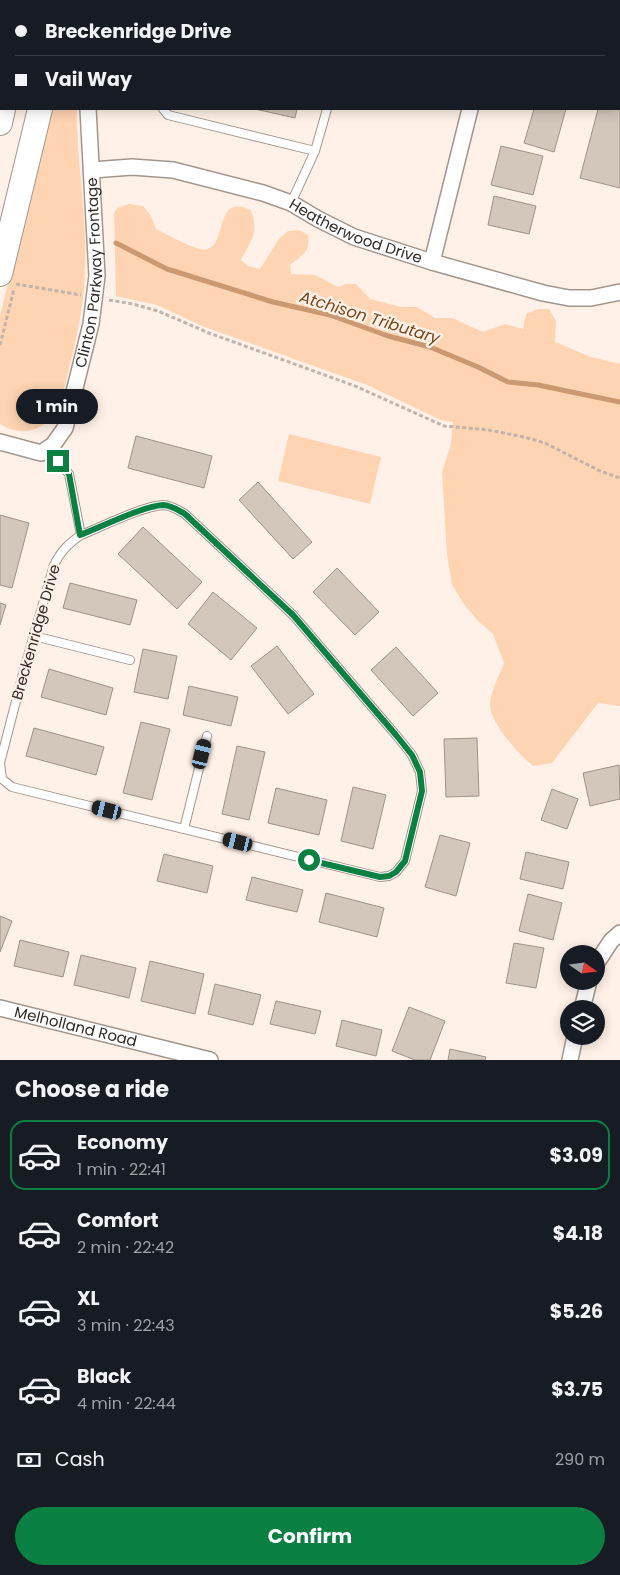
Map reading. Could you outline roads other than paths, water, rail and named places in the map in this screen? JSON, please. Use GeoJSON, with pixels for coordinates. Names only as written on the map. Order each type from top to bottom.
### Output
{"type":"FeatureCollection","features":[{"type":"Feature","properties":{"kind":"main road"},"geometry":{"type":"LineString","coordinates":[[0,123],[4,110]]}},
{"type":"Feature","properties":{"kind":"main road"},"geometry":{"type":"LineString","coordinates":[[7,279],[40,110]]}},
{"type":"Feature","properties":{"kind":"street","name":"Clinton Parkway Frontage"},"geometry":{"type":"LineString","coordinates":[[41,453],[53,445],[65,428],[91,324],[98,276],[88,110]]}},
{"type":"Feature","properties":{"kind":"street"},"geometry":{"type":"LineString","coordinates":[[432,262],[470,110]]}},
{"type":"Feature","properties":{"kind":"street","name":"Heatherwood Drive"},"geometry":{"type":"LineString","coordinates":[[92,170],[132,168],[173,170],[263,193],[291,203],[354,237],[505,283],[569,298],[591,298],[620,292]]}},
{"type":"Feature","properties":{"kind":"street"},"geometry":{"type":"LineString","coordinates":[[0,442],[41,453]]}},
{"type":"Feature","properties":{"kind":"street"},"geometry":{"type":"LineString","coordinates":[[605,950],[611,941],[620,933]]}},
{"type":"Feature","properties":{"kind":"street","name":"Melholland Road"},"geometry":{"type":"LineString","coordinates":[[0,1008],[210,1060]]}},
{"type":"Feature","properties":{"kind":"street"},"geometry":{"type":"LineString","coordinates":[[570,1060],[573,1045]]}},
{"type":"Feature","properties":{"kind":"lane"},"geometry":{"type":"LineString","coordinates":[[165,110],[168,115],[314,152]]}},
{"type":"Feature","properties":{"kind":"lane"},"geometry":{"type":"LineString","coordinates":[[291,203],[314,152],[327,110]]}},
{"type":"Feature","properties":{"kind":"lane"},"geometry":{"type":"LineString","coordinates":[[41,453],[58,461],[69,474],[80,535]]}},
{"type":"Feature","properties":{"kind":"lane","name":"Breckenridge Drive"},"geometry":{"type":"LineString","coordinates":[[164,505],[174,507],[185,514],[293,615],[412,755],[420,772],[422,791],[405,861],[396,872],[389,876],[380,877],[12,787],[2,779],[0,763],[34,636],[58,558],[61,551],[69,543],[80,535],[147,508],[164,505]]}},
{"type":"Feature","properties":{"kind":"lane"},"geometry":{"type":"LineString","coordinates":[[34,636],[130,660]]}},
{"type":"Feature","properties":{"kind":"lane"},"geometry":{"type":"LineString","coordinates":[[184,829],[207,736]]}},
{"type":"Feature","properties":{"kind":"waterway","name":"Atchison Tributary"},"geometry":{"type":"LineString","coordinates":[[116,243],[167,269],[273,302],[330,315],[388,336],[430,347],[508,382],[538,385],[620,402]]}}]}
